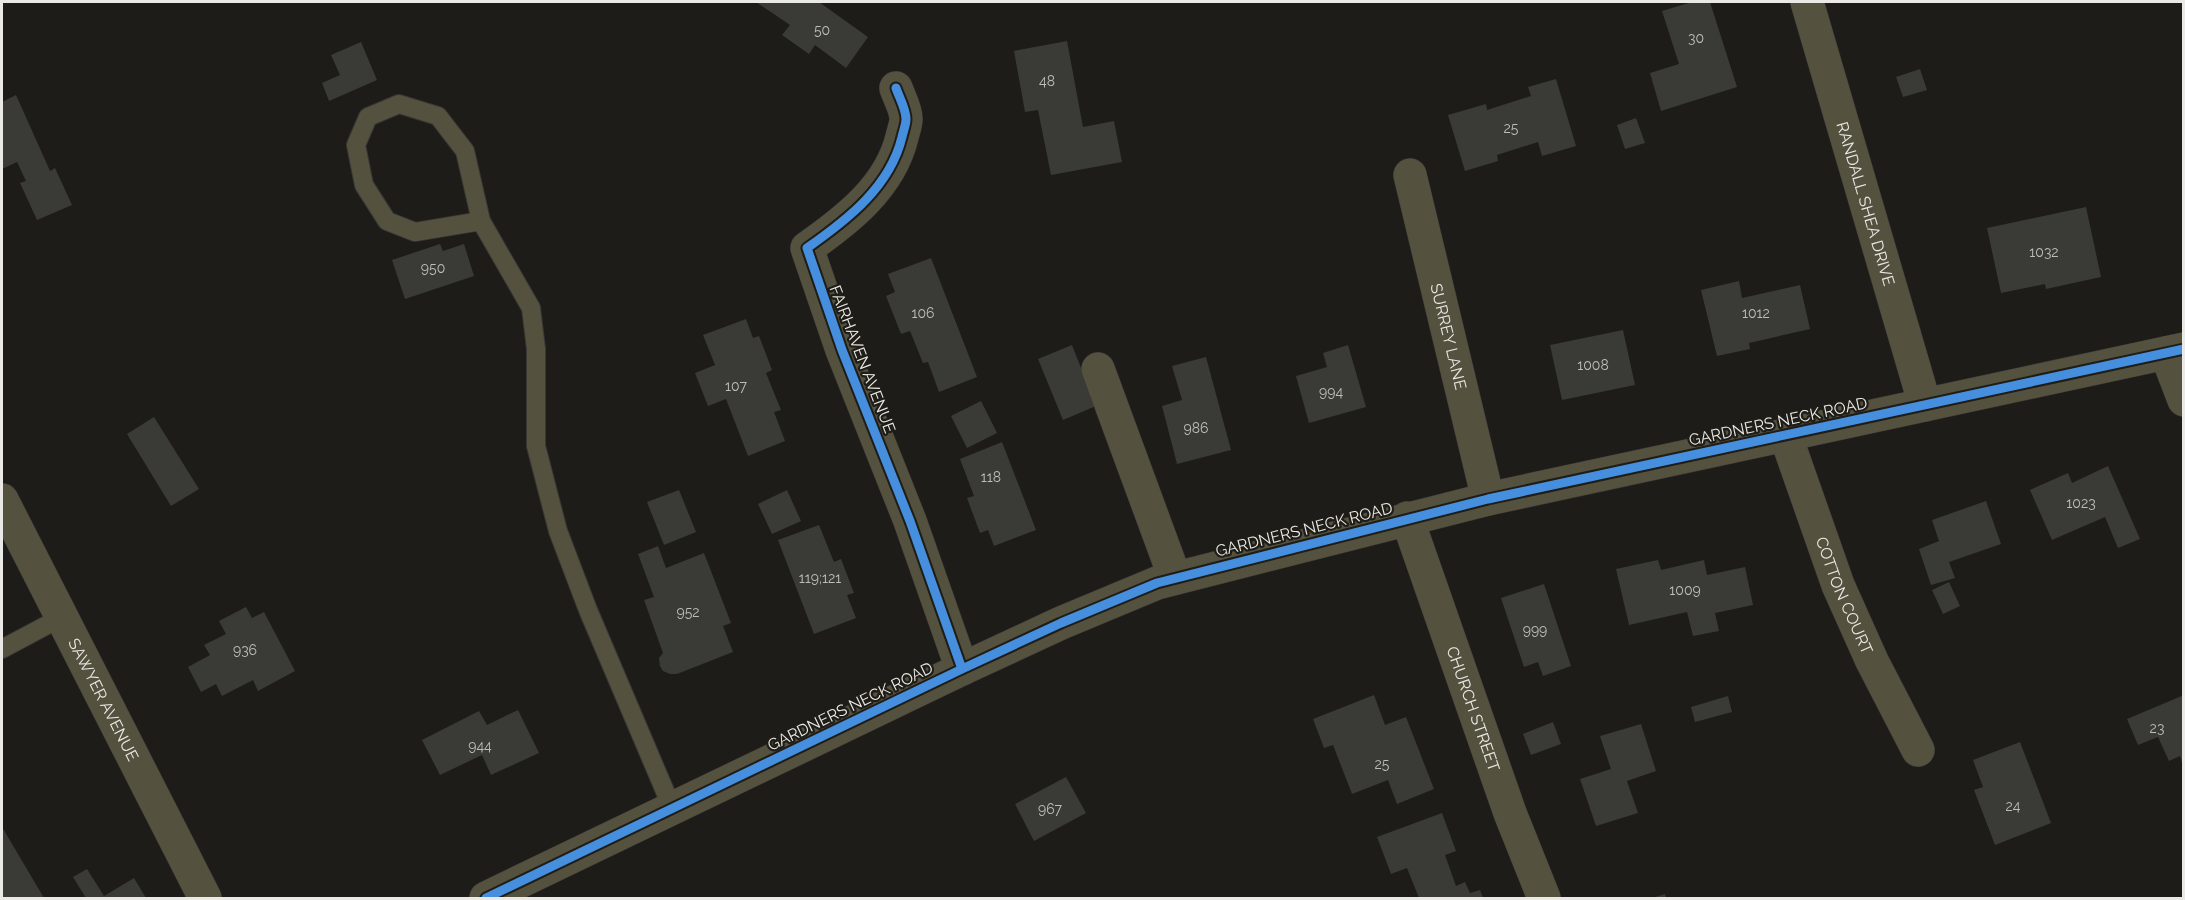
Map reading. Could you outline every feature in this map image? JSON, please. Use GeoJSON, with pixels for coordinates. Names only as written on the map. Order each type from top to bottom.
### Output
{"type":"FeatureCollection","features":[{"type":"Feature","properties":{"kind":"street","name":"RANDALL SHEA DRIVE"},"geometry":{"type":"LineString","coordinates":[[1807,2],[1925,405]]}},
{"type":"Feature","properties":{"kind":"street","name":"FAIRHAVEN AVENUE"},"geometry":{"type":"LineString","coordinates":[[897,88],[906,119],[900,144],[888,171],[867,200],[850,216],[807,248],[842,350],[910,520],[962,669]]}},
{"type":"Feature","properties":{"kind":"street","name":"SURREY LANE"},"geometry":{"type":"LineString","coordinates":[[1410,175],[1488,499]]}},
{"type":"Feature","properties":{"kind":"street","name":"GARDNERS NECK ROAD"},"geometry":{"type":"LineString","coordinates":[[486,898],[962,669],[1061,623],[1156,583],[1488,499],[2175,351]]}},
{"type":"Feature","properties":{"kind":"street"},"geometry":{"type":"LineString","coordinates":[[2175,351],[2184,400]]}},
{"type":"Feature","properties":{"kind":"street"},"geometry":{"type":"LineString","coordinates":[[1098,369],[1175,578]]}},
{"type":"Feature","properties":{"kind":"street","name":"COTTON COURT"},"geometry":{"type":"LineString","coordinates":[[1785,434],[1838,585],[1872,661],[1918,750]]}},
{"type":"Feature","properties":{"kind":"street","name":"SAWYER AVENUE"},"geometry":{"type":"LineString","coordinates":[[2,500],[205,898]]}},
{"type":"Feature","properties":{"kind":"street","name":"CHURCH STREET"},"geometry":{"type":"LineString","coordinates":[[1407,518],[1510,813],[1544,898]]}},
{"type":"Feature","properties":{"kind":"lane"},"geometry":{"type":"LineString","coordinates":[[481,222],[415,232],[387,221],[364,185],[356,145],[368,117],[399,104],[438,116],[465,151],[481,222],[531,308],[536,350],[536,446],[558,531],[588,610],[673,810]]}},
{"type":"Feature","properties":{"kind":"lane"},"geometry":{"type":"LineString","coordinates":[[2,649],[62,617]]}},
{"type":"Feature","properties":{"kind":"building"},"geometry":{"type":"Polygon","coordinates":[[[756,2],[819,2],[868,37],[846,68],[815,45],[809,54],[782,35],[790,25],[756,2]]]}},
{"type":"Feature","properties":{"kind":"building"},"geometry":{"type":"Polygon","coordinates":[[[1692,2],[1710,2],[1737,87],[1661,111],[1650,73],[1679,64],[1662,11],[1692,2]]]}},
{"type":"Feature","properties":{"kind":"building"},"geometry":{"type":"Polygon","coordinates":[[[1067,41],[1083,127],[1114,121],[1122,162],[1051,175],[1038,110],[1025,112],[1014,51],[1067,41]]]}},
{"type":"Feature","properties":{"kind":"building"},"geometry":{"type":"Polygon","coordinates":[[[361,42],[377,80],[329,101],[322,83],[340,75],[331,55],[361,42]]]}},
{"type":"Feature","properties":{"kind":"building"},"geometry":{"type":"Polygon","coordinates":[[[1920,69],[1927,90],[1903,97],[1896,77],[1920,69]]]}},
{"type":"Feature","properties":{"kind":"building"},"geometry":{"type":"Polygon","coordinates":[[[1556,79],[1576,146],[1542,156],[1538,142],[1497,155],[1498,161],[1465,171],[1448,115],[1486,104],[1487,110],[1531,96],[1528,87],[1556,79]]]}},
{"type":"Feature","properties":{"kind":"building"},"geometry":{"type":"Polygon","coordinates":[[[16,95],[50,171],[55,168],[72,205],[37,220],[20,183],[26,181],[17,162],[2,169],[2,102],[16,95]]]}},
{"type":"Feature","properties":{"kind":"building"},"geometry":{"type":"Polygon","coordinates":[[[1636,118],[1645,143],[1625,149],[1617,125],[1636,118]]]}},
{"type":"Feature","properties":{"kind":"building"},"geometry":{"type":"Polygon","coordinates":[[[2086,207],[2101,277],[2046,289],[2045,284],[2001,293],[1987,228],[2086,207]]]}},
{"type":"Feature","properties":{"kind":"building"},"geometry":{"type":"Polygon","coordinates":[[[440,244],[443,251],[464,244],[474,276],[405,299],[392,260],[440,244]]]}},
{"type":"Feature","properties":{"kind":"building"},"geometry":{"type":"Polygon","coordinates":[[[931,258],[977,377],[939,392],[928,362],[923,363],[910,331],[901,334],[886,296],[895,292],[888,274],[931,258]]]}},
{"type":"Feature","properties":{"kind":"building"},"geometry":{"type":"Polygon","coordinates":[[[1739,281],[1742,298],[1800,285],[1810,329],[1749,343],[1750,349],[1717,356],[1701,290],[1739,281]]]}},
{"type":"Feature","properties":{"kind":"building"},"geometry":{"type":"Polygon","coordinates":[[[746,319],[753,338],[759,336],[772,370],[766,373],[781,410],[774,412],[785,441],[748,456],[726,399],[708,406],[695,373],[715,365],[703,335],[746,319]]]}},
{"type":"Feature","properties":{"kind":"building"},"geometry":{"type":"Polygon","coordinates":[[[1623,330],[1635,385],[1562,400],[1550,345],[1623,330]]]}},
{"type":"Feature","properties":{"kind":"building"},"geometry":{"type":"Polygon","coordinates":[[[1072,345],[1096,406],[1063,420],[1038,359],[1072,345]]]}},
{"type":"Feature","properties":{"kind":"building"},"geometry":{"type":"Polygon","coordinates":[[[1348,345],[1366,407],[1309,423],[1296,376],[1327,367],[1323,353],[1348,345]]]}},
{"type":"Feature","properties":{"kind":"building"},"geometry":{"type":"Polygon","coordinates":[[[1206,357],[1231,450],[1177,464],[1162,406],[1182,400],[1172,366],[1206,357]]]}},
{"type":"Feature","properties":{"kind":"building"},"geometry":{"type":"Polygon","coordinates":[[[981,401],[997,433],[967,448],[951,416],[981,401]]]}},
{"type":"Feature","properties":{"kind":"building"},"geometry":{"type":"Polygon","coordinates":[[[154,417],[199,489],[171,506],[127,434],[154,417]]]}},
{"type":"Feature","properties":{"kind":"building"},"geometry":{"type":"Polygon","coordinates":[[[1002,442],[1036,530],[994,546],[988,530],[980,533],[967,498],[974,496],[960,459],[1002,442]]]}},
{"type":"Feature","properties":{"kind":"building"},"geometry":{"type":"Polygon","coordinates":[[[2108,466],[2140,539],[2118,548],[2105,517],[2052,540],[2030,490],[2068,473],[2072,483],[2108,466]]]}},
{"type":"Feature","properties":{"kind":"building"},"geometry":{"type":"Polygon","coordinates":[[[679,490],[696,532],[664,545],[647,502],[679,490]]]}},
{"type":"Feature","properties":{"kind":"building"},"geometry":{"type":"Polygon","coordinates":[[[787,490],[801,521],[772,534],[758,504],[787,490]]]}},
{"type":"Feature","properties":{"kind":"building"},"geometry":{"type":"Polygon","coordinates":[[[1986,501],[2001,544],[1949,562],[1955,578],[1931,585],[1919,549],[1939,541],[1932,520],[1986,501]]]}},
{"type":"Feature","properties":{"kind":"building"},"geometry":{"type":"Polygon","coordinates":[[[819,525],[834,562],[841,559],[854,593],[847,595],[856,618],[814,634],[778,540],[819,525]]]}},
{"type":"Feature","properties":{"kind":"building"},"geometry":{"type":"Polygon","coordinates":[[[658,546],[666,568],[704,553],[731,623],[723,626],[733,652],[677,674],[663,671],[659,658],[663,653],[644,600],[654,597],[638,554],[658,546]]]}},
{"type":"Feature","properties":{"kind":"building"},"geometry":{"type":"Polygon","coordinates":[[[1658,560],[1661,570],[1704,560],[1707,575],[1745,567],[1753,605],[1715,613],[1719,631],[1693,636],[1687,612],[1629,625],[1616,569],[1658,560]]]}},
{"type":"Feature","properties":{"kind":"building"},"geometry":{"type":"Polygon","coordinates":[[[1949,582],[1960,606],[1943,614],[1932,590],[1949,582]]]}},
{"type":"Feature","properties":{"kind":"building"},"geometry":{"type":"Polygon","coordinates":[[[1544,584],[1571,666],[1543,676],[1538,662],[1524,667],[1501,598],[1544,584]]]}},
{"type":"Feature","properties":{"kind":"building"},"geometry":{"type":"Polygon","coordinates":[[[246,607],[252,618],[264,612],[295,671],[258,691],[253,680],[222,696],[216,684],[201,692],[188,667],[210,655],[204,645],[226,634],[219,621],[246,607]]]}},
{"type":"Feature","properties":{"kind":"building"},"geometry":{"type":"Polygon","coordinates":[[[1374,695],[1385,725],[1406,717],[1434,789],[1397,804],[1388,780],[1352,794],[1333,745],[1324,748],[1313,719],[1374,695]]]}},
{"type":"Feature","properties":{"kind":"building"},"geometry":{"type":"Polygon","coordinates":[[[2184,695],[2183,766],[2180,756],[2169,761],[2158,737],[2138,745],[2127,719],[2184,695]]]}},
{"type":"Feature","properties":{"kind":"building"},"geometry":{"type":"Polygon","coordinates":[[[1728,696],[1732,712],[1695,722],[1691,707],[1728,696]]]}},
{"type":"Feature","properties":{"kind":"building"},"geometry":{"type":"Polygon","coordinates":[[[518,710],[539,753],[491,775],[482,755],[440,775],[422,740],[479,711],[487,725],[518,710]]]}},
{"type":"Feature","properties":{"kind":"building"},"geometry":{"type":"Polygon","coordinates":[[[1553,722],[1561,744],[1531,755],[1523,734],[1553,722]]]}},
{"type":"Feature","properties":{"kind":"building"},"geometry":{"type":"Polygon","coordinates":[[[1641,724],[1656,771],[1627,781],[1638,813],[1596,826],[1580,779],[1611,769],[1600,736],[1641,724]]]}},
{"type":"Feature","properties":{"kind":"building"},"geometry":{"type":"Polygon","coordinates":[[[2020,742],[2051,823],[1995,845],[1974,790],[1983,787],[1973,760],[2020,742]]]}},
{"type":"Feature","properties":{"kind":"building"},"geometry":{"type":"Polygon","coordinates":[[[1066,777],[1086,813],[1034,841],[1015,804],[1066,777]]]}},
{"type":"Feature","properties":{"kind":"building"},"geometry":{"type":"Polygon","coordinates":[[[1442,813],[1456,851],[1445,855],[1456,886],[1465,882],[1470,893],[1480,890],[1483,898],[1419,898],[1407,868],[1391,874],[1377,837],[1442,813]]]}},
{"type":"Feature","properties":{"kind":"building"},"geometry":{"type":"Polygon","coordinates":[[[2,827],[44,898],[2,898],[2,827]]]}},
{"type":"Feature","properties":{"kind":"building"},"geometry":{"type":"Polygon","coordinates":[[[87,869],[104,896],[134,878],[146,898],[86,898],[73,877],[87,869]]]}},
{"type":"Feature","properties":{"kind":"building"},"geometry":{"type":"Polygon","coordinates":[[[1665,894],[1666,898],[1652,898],[1665,894]]]}},
{"type":"Feature","properties":{"kind":"cycle path"},"geometry":{"type":"LineString","coordinates":[[896,88],[905,111],[906,121],[896,155],[888,172],[865,201],[807,248],[842,350],[910,521],[962,669]]}},
{"type":"Feature","properties":{"kind":"cycle path"},"geometry":{"type":"LineString","coordinates":[[486,898],[962,669],[1061,623],[1157,583],[1488,499],[2184,349]]}}]}
